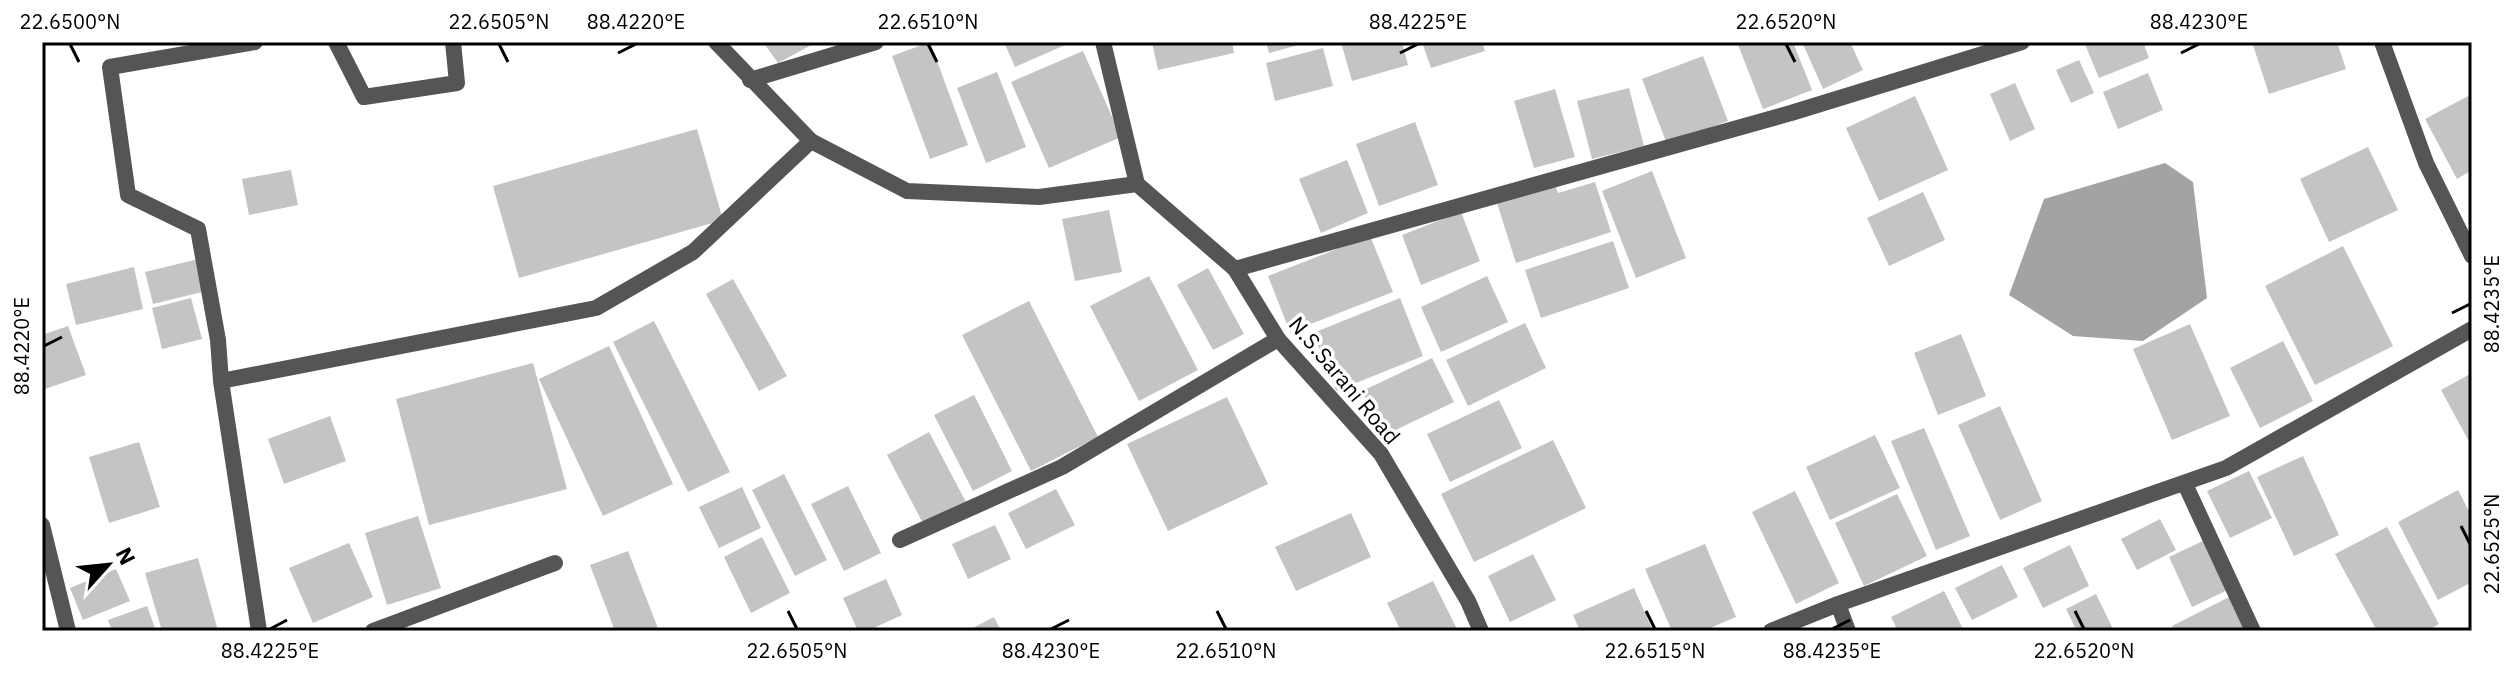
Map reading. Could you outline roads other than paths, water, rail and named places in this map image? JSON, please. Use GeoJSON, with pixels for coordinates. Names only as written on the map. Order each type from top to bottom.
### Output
{"type":"FeatureCollection","features":[{"type":"Feature","properties":{"kind":"street"},"geometry":{"type":"LineString","coordinates":[[255,42],[110,67],[128,195],[198,229],[218,340],[221,381],[259,631]]}},
{"type":"Feature","properties":{"kind":"street"},"geometry":{"type":"LineString","coordinates":[[336,42],[364,97],[457,83],[453,42]]}},
{"type":"Feature","properties":{"kind":"street"},"geometry":{"type":"LineString","coordinates":[[716,42],[811,141],[907,191],[1039,197],[1137,184],[1103,42]]}},
{"type":"Feature","properties":{"kind":"street"},"geometry":{"type":"LineString","coordinates":[[750,80],[876,42]]}},
{"type":"Feature","properties":{"kind":"street"},"geometry":{"type":"LineString","coordinates":[[1235,269],[1791,113],[2022,42]]}},
{"type":"Feature","properties":{"kind":"street"},"geometry":{"type":"LineString","coordinates":[[2382,42],[2426,163],[2472,256]]}},
{"type":"Feature","properties":{"kind":"street"},"geometry":{"type":"LineString","coordinates":[[221,381],[596,308],[693,252],[811,141]]}},
{"type":"Feature","properties":{"kind":"street","name":"N.S.Sarani Road"},"geometry":{"type":"LineString","coordinates":[[1137,184],[1235,269],[1278,339],[1381,454],[1468,601],[1481,631]]}},
{"type":"Feature","properties":{"kind":"street"},"geometry":{"type":"LineString","coordinates":[[1771,631],[1838,604],[2226,468],[2472,329]]}},
{"type":"Feature","properties":{"kind":"street"},"geometry":{"type":"LineString","coordinates":[[900,540],[1062,467],[1278,339]]}},
{"type":"Feature","properties":{"kind":"street"},"geometry":{"type":"LineString","coordinates":[[2185,484],[2253,631]]}},
{"type":"Feature","properties":{"kind":"street"},"geometry":{"type":"LineString","coordinates":[[42,525],[68,631]]}},
{"type":"Feature","properties":{"kind":"street"},"geometry":{"type":"LineString","coordinates":[[373,631],[555,563]]}},
{"type":"Feature","properties":{"kind":"street"},"geometry":{"type":"LineString","coordinates":[[1838,604],[1848,631]]}}]}
